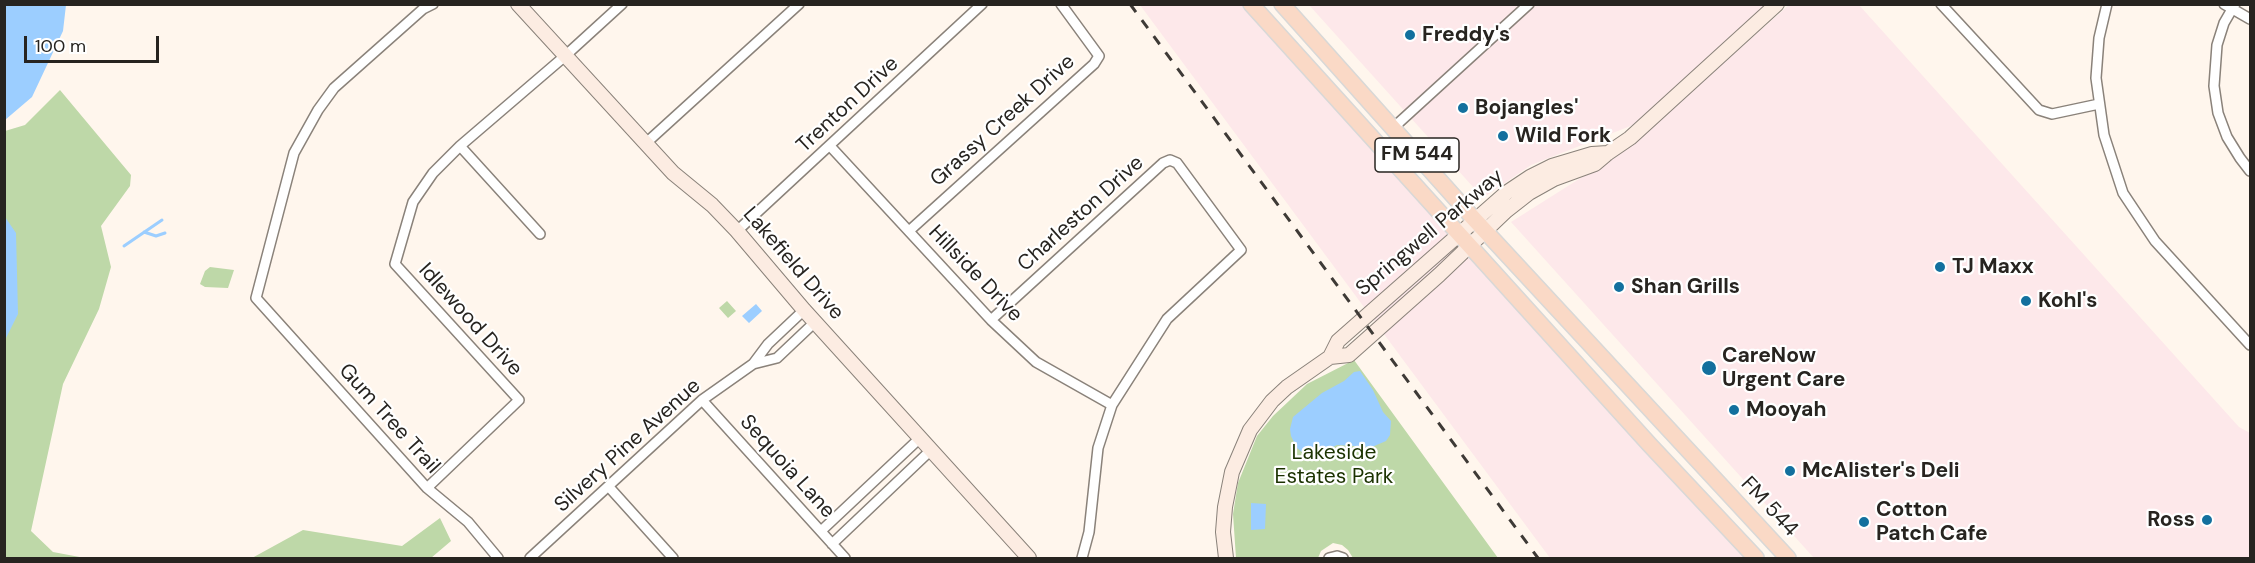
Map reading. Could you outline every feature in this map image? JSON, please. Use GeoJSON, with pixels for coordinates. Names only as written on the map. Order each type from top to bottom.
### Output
{"type":"FeatureCollection","features":[{"type":"Feature","properties":{"kind":"main road","name":"FM 544"},"geometry":{"type":"LineString","coordinates":[[1251,4],[1611,401],[1757,558]]}},
{"type":"Feature","properties":{"kind":"main road","name":"FM 544"},"geometry":{"type":"LineString","coordinates":[[1282,4],[1480,225],[1788,558]]}},
{"type":"Feature","properties":{"kind":"main road"},"geometry":{"type":"LineString","coordinates":[[1294,53],[1311,37]]}},
{"type":"Feature","properties":{"kind":"main road"},"geometry":{"type":"LineString","coordinates":[[1611,401],[1629,385]]}},
{"type":"Feature","properties":{"kind":"main road"},"geometry":{"type":"LineString","coordinates":[[1757,558],[1774,543]]}},
{"type":"Feature","properties":{"kind":"street","name":"Gum Tree Trail"},"geometry":{"type":"LineString","coordinates":[[433,4],[423,9],[334,88],[318,110],[294,153],[256,298],[427,488],[468,522],[498,558]]}},
{"type":"Feature","properties":{"kind":"street","name":"Lakefield Drive"},"geometry":{"type":"LineString","coordinates":[[518,4],[645,144],[673,173],[712,205],[737,231],[804,310],[1029,558]]}},
{"type":"Feature","properties":{"kind":"street"},"geometry":{"type":"LineString","coordinates":[[540,234],[460,146],[622,4]]}},
{"type":"Feature","properties":{"kind":"street"},"geometry":{"type":"LineString","coordinates":[[645,144],[799,4]]}},
{"type":"Feature","properties":{"kind":"street","name":"Trenton Drive"},"geometry":{"type":"LineString","coordinates":[[737,231],[982,4]]}},
{"type":"Feature","properties":{"kind":"street","name":"Grassy Creek Drive"},"geometry":{"type":"LineString","coordinates":[[909,231],[1094,64],[1100,56],[1061,4]]}},
{"type":"Feature","properties":{"kind":"street"},"geometry":{"type":"LineString","coordinates":[[1393,128],[1529,4]]}},
{"type":"Feature","properties":{"kind":"street","name":"Springwell Parkway"},"geometry":{"type":"LineString","coordinates":[[1330,357],[1348,355],[1470,246],[1480,225],[1506,193],[1552,166],[1592,154],[1608,153],[1630,138],[1777,4]]}},
{"type":"Feature","properties":{"kind":"street"},"geometry":{"type":"LineString","coordinates":[[1941,4],[2039,110],[2052,114],[2099,104]]}},
{"type":"Feature","properties":{"kind":"street"},"geometry":{"type":"LineString","coordinates":[[2107,4],[2097,60],[2099,104],[2109,156],[2123,193],[2132,210],[2155,241],[2250,345]]}},
{"type":"Feature","properties":{"kind":"street"},"geometry":{"type":"LineString","coordinates":[[2250,19],[2230,6],[2217,45],[2214,86],[2218,113],[2227,137],[2250,171]]}},
{"type":"Feature","properties":{"kind":"street","name":"Idlewood Drive"},"geometry":{"type":"LineString","coordinates":[[427,488],[519,400],[395,264],[413,202],[433,173],[460,146]]}},
{"type":"Feature","properties":{"kind":"street","name":"Hillside Drive"},"geometry":{"type":"LineString","coordinates":[[830,146],[991,320],[1036,362],[1112,405]]}},
{"type":"Feature","properties":{"kind":"street","name":"Charleston Drive"},"geometry":{"type":"LineString","coordinates":[[991,320],[1163,163],[1170,160],[1177,163],[1241,250],[1167,319],[1112,405]]}},
{"type":"Feature","properties":{"kind":"street","name":"Springwell Parkway"},"geometry":{"type":"LineString","coordinates":[[1226,558],[1223,532],[1227,490],[1250,430],[1260,414],[1287,387],[1330,357],[1338,341],[1459,234],[1480,225]]}},
{"type":"Feature","properties":{"kind":"street"},"geometry":{"type":"LineString","coordinates":[[1380,303],[1393,316]]}},
{"type":"Feature","properties":{"kind":"street","name":"Silvery Pine Avenue"},"geometry":{"type":"LineString","coordinates":[[530,558],[702,400],[753,364],[768,344],[804,310]]}},
{"type":"Feature","properties":{"kind":"street","name":"Silvery Pine Avenue"},"geometry":{"type":"LineString","coordinates":[[753,364],[777,358],[816,322]]}},
{"type":"Feature","properties":{"kind":"street","name":"Sequoia Lane"},"geometry":{"type":"LineString","coordinates":[[702,400],[845,558]]}},
{"type":"Feature","properties":{"kind":"street"},"geometry":{"type":"LineString","coordinates":[[1082,558],[1089,532],[1098,448],[1112,405]]}},
{"type":"Feature","properties":{"kind":"street"},"geometry":{"type":"LineString","coordinates":[[820,531],[920,438]]}},
{"type":"Feature","properties":{"kind":"street"},"geometry":{"type":"LineString","coordinates":[[831,544],[931,450]]}},
{"type":"Feature","properties":{"kind":"street"},"geometry":{"type":"LineString","coordinates":[[609,487],[673,558]]}},
{"type":"Feature","properties":{"kind":"shaded area"},"geometry":{"type":"Polygon","coordinates":[[[1140,5],[1243,5],[1747,558],[1550,558],[1140,5]]]}},
{"type":"Feature","properties":{"kind":"shaded area"},"geometry":{"type":"Polygon","coordinates":[[[1309,5],[1766,5],[1633,125],[1531,165],[1483,198],[1309,5]]]}},
{"type":"Feature","properties":{"kind":"shaded area"},"geometry":{"type":"Polygon","coordinates":[[[1789,5],[1859,5],[2239,427],[2250,433],[2250,558],[1814,558],[1511,222],[1625,150],[1789,5]]]}},
{"type":"Feature","properties":{"kind":"green space"},"geometry":{"type":"Polygon","coordinates":[[[60,90],[131,175],[130,186],[101,226],[111,267],[99,309],[63,384],[31,531],[53,552],[85,558],[5,558],[5,131],[25,125],[60,90]]]}},
{"type":"Feature","properties":{"kind":"green space"},"geometry":{"type":"Polygon","coordinates":[[[210,267],[234,270],[228,288],[205,287],[200,284],[205,271],[210,267]]]}},
{"type":"Feature","properties":{"kind":"green space"},"geometry":{"type":"Polygon","coordinates":[[[727,301],[736,311],[728,318],[719,308],[727,301]]]}},
{"type":"Feature","properties":{"kind":"green space","name":"Lakeside Estates Park"},"geometry":{"type":"Polygon","coordinates":[[[1354,360],[1498,558],[1353,558],[1342,545],[1333,543],[1321,551],[1318,558],[1236,558],[1233,514],[1238,483],[1257,436],[1273,416],[1307,384],[1354,360]]]}},
{"type":"Feature","properties":{"kind":"green space"},"geometry":{"type":"Polygon","coordinates":[[[440,518],[451,541],[431,558],[252,558],[303,530],[402,546],[440,518]]]}},
{"type":"Feature","properties":{"kind":"water"},"geometry":{"type":"Polygon","coordinates":[[[5,4],[66,5],[63,31],[32,97],[5,120],[5,4]]]}},
{"type":"Feature","properties":{"kind":"water"},"geometry":{"type":"Polygon","coordinates":[[[5,217],[16,233],[18,314],[5,340],[5,217]]]}},
{"type":"Feature","properties":{"kind":"water"},"geometry":{"type":"Polygon","coordinates":[[[756,304],[762,311],[749,323],[742,316],[756,304]]]}},
{"type":"Feature","properties":{"kind":"water"},"geometry":{"type":"Polygon","coordinates":[[[1360,371],[1373,390],[1383,412],[1391,421],[1390,435],[1386,441],[1372,447],[1337,445],[1314,456],[1302,452],[1297,448],[1291,436],[1293,417],[1322,393],[1344,381],[1354,372],[1360,371]]]}},
{"type":"Feature","properties":{"kind":"water"},"geometry":{"type":"Polygon","coordinates":[[[1251,503],[1266,504],[1265,529],[1251,530],[1251,503]]]}},
{"type":"Feature","properties":{"kind":"waterway"},"geometry":{"type":"LineString","coordinates":[[124,246],[162,220]]}},
{"type":"Feature","properties":{"kind":"waterway"},"geometry":{"type":"LineString","coordinates":[[144,232],[156,236],[165,233]]}},
{"type":"Feature","properties":{"kind":"railway"},"geometry":{"type":"LineString","coordinates":[[1130,4],[1538,558]]}},
{"type":"Feature","properties":{"kind":"place","name":"Freddy's"},"geometry":{"type":"Point","coordinates":[1410,35]}},
{"type":"Feature","properties":{"kind":"place","name":"Bojangles'"},"geometry":{"type":"Point","coordinates":[1463,108]}},
{"type":"Feature","properties":{"kind":"place","name":"Wild Fork"},"geometry":{"type":"Point","coordinates":[1503,136]}},
{"type":"Feature","properties":{"kind":"place","name":"TJ Maxx"},"geometry":{"type":"Point","coordinates":[1940,267]}},
{"type":"Feature","properties":{"kind":"place","name":"Shan Grills"},"geometry":{"type":"Point","coordinates":[1619,287]}},
{"type":"Feature","properties":{"kind":"place","name":"Kohl's"},"geometry":{"type":"Point","coordinates":[2026,301]}},
{"type":"Feature","properties":{"kind":"place","name":"CareNow Urgent Care"},"geometry":{"type":"Point","coordinates":[1709,368]}},
{"type":"Feature","properties":{"kind":"place","name":"Mooyah"},"geometry":{"type":"Point","coordinates":[1734,410]}},
{"type":"Feature","properties":{"kind":"place","name":"McAlister's Deli"},"geometry":{"type":"Point","coordinates":[1790,471]}},
{"type":"Feature","properties":{"kind":"place","name":"Ross"},"geometry":{"type":"Point","coordinates":[2207,520]}},
{"type":"Feature","properties":{"kind":"place","name":"Cotton Patch Cafe"},"geometry":{"type":"Point","coordinates":[1864,522]}}]}
